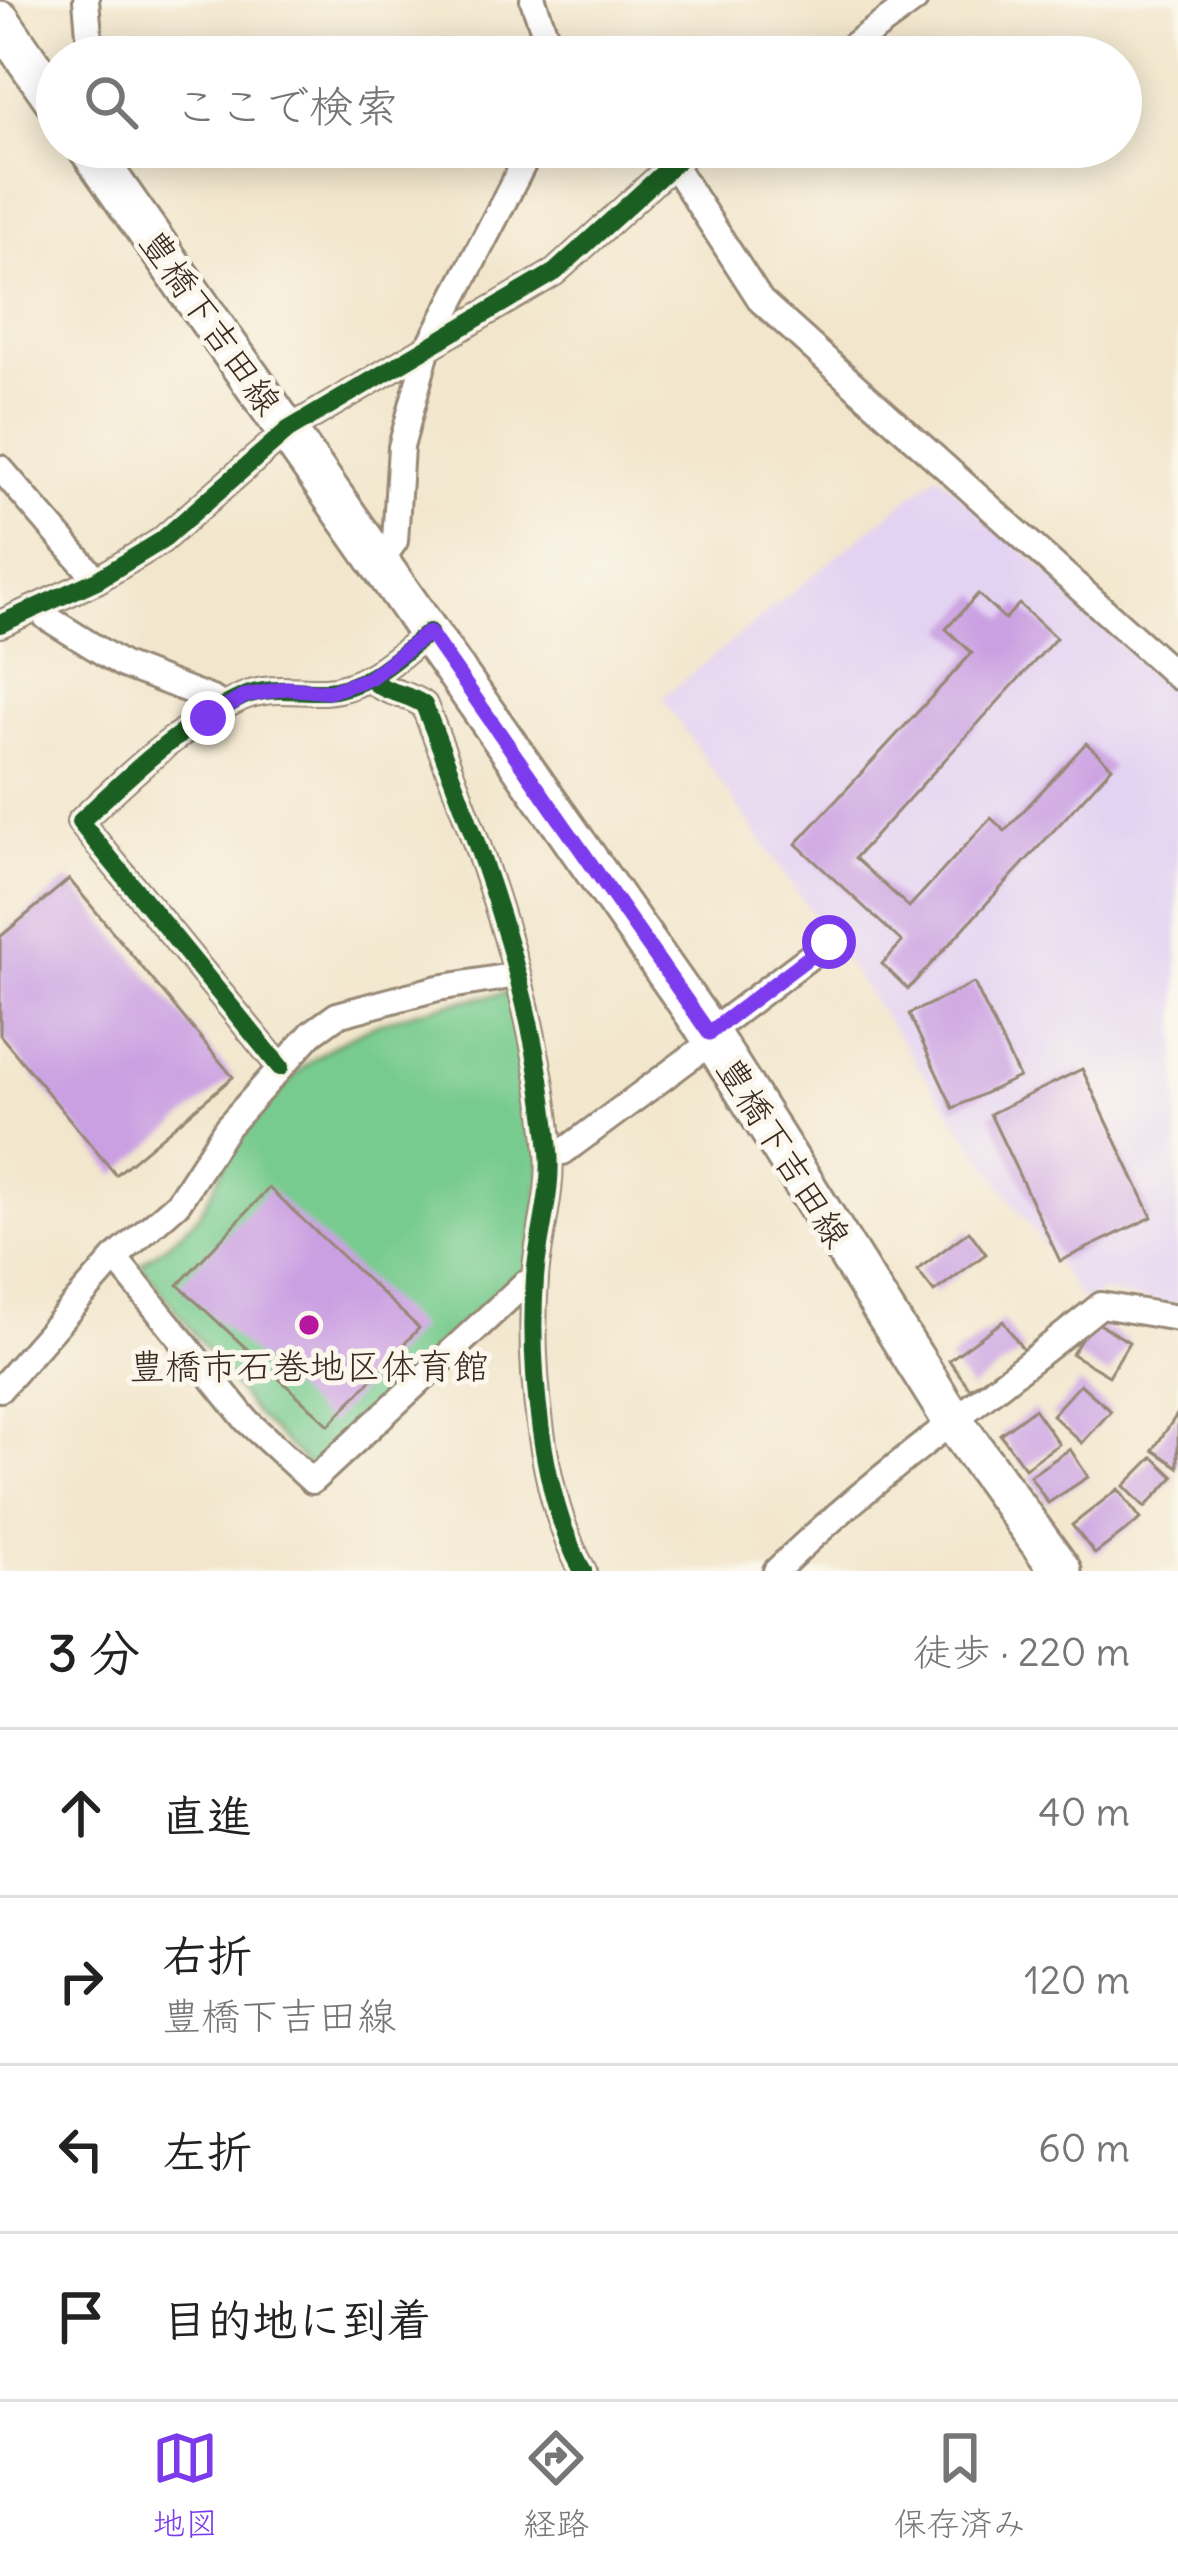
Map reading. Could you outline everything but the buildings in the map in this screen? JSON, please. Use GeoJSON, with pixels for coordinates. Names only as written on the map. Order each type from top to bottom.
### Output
{"type":"FeatureCollection","features":[{"type":"Feature","properties":{"kind":"main road"},"geometry":{"type":"LineString","coordinates":[[0,21],[36,73]]}},
{"type":"Feature","properties":{"kind":"main road","name":"豊橋下吉田線"},"geometry":{"type":"LineString","coordinates":[[103,168],[711,1036],[955,1424],[1060,1571]]}},
{"type":"Feature","properties":{"kind":"street"},"geometry":{"type":"LineString","coordinates":[[86,0],[90,36]]}},
{"type":"Feature","properties":{"kind":"street"},"geometry":{"type":"LineString","coordinates":[[532,0],[546,36]]}},
{"type":"Feature","properties":{"kind":"street"},"geometry":{"type":"LineString","coordinates":[[866,36],[916,0]]}},
{"type":"Feature","properties":{"kind":"street"},"geometry":{"type":"LineString","coordinates":[[380,562],[394,541],[401,446],[427,350],[521,168]]}},
{"type":"Feature","properties":{"kind":"street"},"geometry":{"type":"LineString","coordinates":[[0,624],[97,580],[161,541],[288,430],[555,272],[666,168]]}},
{"type":"Feature","properties":{"kind":"street"},"geometry":{"type":"LineString","coordinates":[[689,168],[761,301],[1178,676]]}},
{"type":"Feature","properties":{"kind":"street"},"geometry":{"type":"LineString","coordinates":[[0,468],[97,580]]}},
{"type":"Feature","properties":{"kind":"street"},"geometry":{"type":"LineString","coordinates":[[40,608],[46,617],[123,665],[214,700],[221,710]]}},
{"type":"Feature","properties":{"kind":"street"},"geometry":{"type":"LineString","coordinates":[[280,1067],[80,822],[150,755],[245,696],[286,688],[329,692],[370,678],[429,632]]}},
{"type":"Feature","properties":{"kind":"street"},"geometry":{"type":"LineString","coordinates":[[370,678],[380,689],[411,695],[424,705],[496,889],[517,975],[550,1153],[535,1280],[545,1459],[584,1571]]}},
{"type":"Feature","properties":{"kind":"street"},"geometry":{"type":"LineString","coordinates":[[550,1153],[563,1152],[829,942]]}},
{"type":"Feature","properties":{"kind":"street"},"geometry":{"type":"LineString","coordinates":[[0,1389],[115,1258],[178,1204],[227,1127],[280,1067],[337,1015],[438,988],[517,975]]}},
{"type":"Feature","properties":{"kind":"street"},"geometry":{"type":"LineString","coordinates":[[115,1258],[247,1420],[312,1481],[524,1284],[535,1280]]}},
{"type":"Feature","properties":{"kind":"street"},"geometry":{"type":"LineString","coordinates":[[776,1571],[901,1457],[955,1424],[1101,1305],[1178,1318]]}},
{"type":"Feature","properties":{"kind":"shaded area"},"geometry":{"type":"Polygon","coordinates":[[[938,474],[1178,688],[1178,1306],[1101,1292],[1085,1305],[662,698],[938,474]]]}},
{"type":"Feature","properties":{"kind":"green space"},"geometry":{"type":"Polygon","coordinates":[[[516,991],[543,1160],[529,1271],[311,1468],[254,1413],[141,1264],[199,1213],[234,1146],[271,1099],[330,1048],[395,1018],[516,991]]]}},
{"type":"Feature","properties":{"kind":"cycle path"},"geometry":{"type":"LineString","coordinates":[[0,624],[97,580],[161,541],[288,430],[555,272],[669,168]]}},
{"type":"Feature","properties":{"kind":"cycle path"},"geometry":{"type":"LineString","coordinates":[[280,1067],[80,822],[156,753],[219,709],[263,691],[325,691],[355,684],[382,670],[429,632]]}},
{"type":"Feature","properties":{"kind":"cycle path"},"geometry":{"type":"LineString","coordinates":[[370,678],[424,705],[466,813],[519,979],[542,1093],[550,1167],[535,1278],[536,1388],[547,1468],[568,1540],[583,1571]]}},
{"type":"Feature","properties":{"kind":"place","name":"豊橋市石巻地区体育館"},"geometry":{"type":"Point","coordinates":[309,1325]}},
{"type":"Feature","properties":{"kind":"route"},"geometry":{"type":"LineString","coordinates":[[208,718],[245,696],[286,688],[329,692],[370,678],[429,632],[709,1033],[829,942]]}}]}
